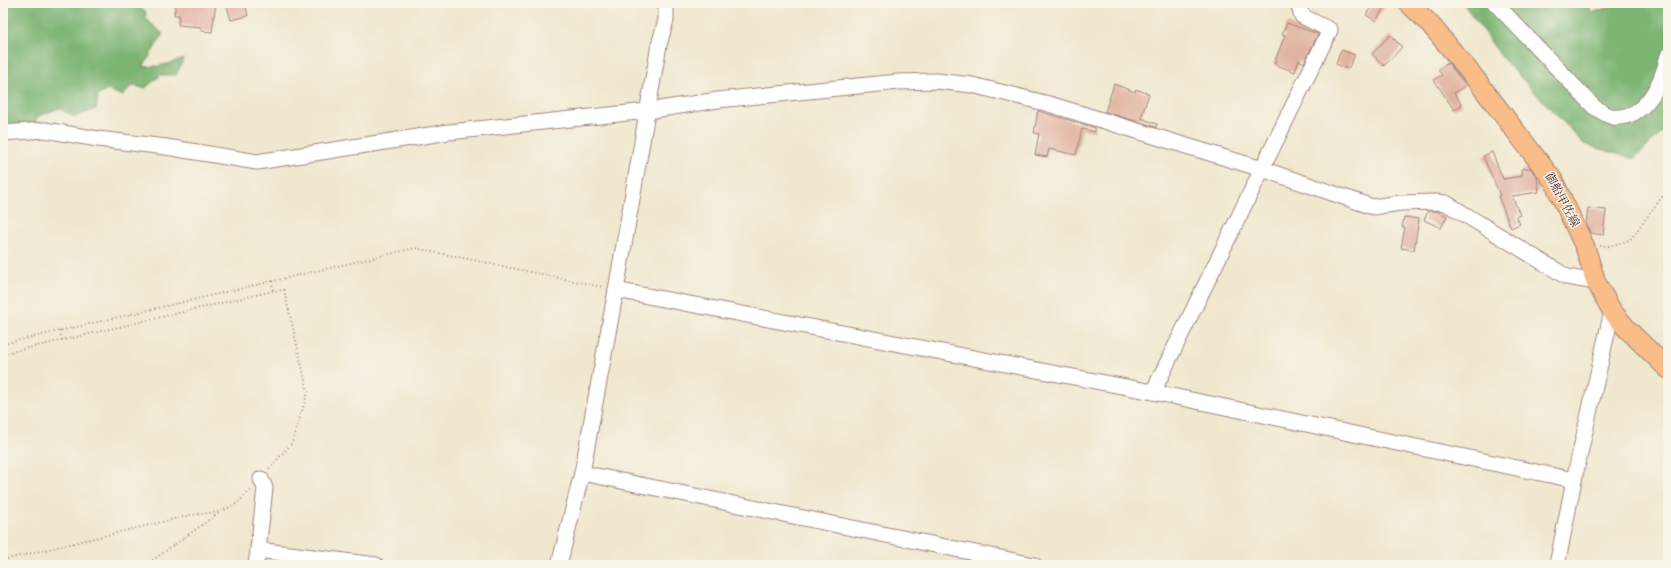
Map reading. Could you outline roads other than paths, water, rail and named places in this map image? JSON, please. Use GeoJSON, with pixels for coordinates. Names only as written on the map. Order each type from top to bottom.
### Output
{"type":"FeatureCollection","features":[{"type":"Feature","properties":{"kind":"main road","name":"御船甲佐線"},"geometry":{"type":"LineString","coordinates":[[1408,3],[1430,24],[1474,77],[1553,180],[1585,247],[1596,282],[1612,311],[1627,329],[1668,369]]}},
{"type":"Feature","properties":{"kind":"street"},"geometry":{"type":"LineString","coordinates":[[559,565],[582,474],[659,45],[666,20],[666,3]]}},
{"type":"Feature","properties":{"kind":"street"},"geometry":{"type":"LineString","coordinates":[[1153,392],[1330,30],[1302,16],[1298,3]]}},
{"type":"Feature","properties":{"kind":"street"},"geometry":{"type":"LineString","coordinates":[[1495,3],[1594,107],[1612,117],[1625,116],[1634,113],[1651,98],[1664,72],[1668,56]]}},
{"type":"Feature","properties":{"kind":"street"},"geometry":{"type":"LineString","coordinates":[[3,133],[45,130],[98,139],[166,147],[257,162],[449,132],[647,110],[718,100],[898,82],[936,81],[972,85],[1049,104],[1262,169],[1373,207],[1400,203],[1446,203],[1567,277],[1596,282]]}},
{"type":"Feature","properties":{"kind":"street"},"geometry":{"type":"LineString","coordinates":[[616,290],[1153,392],[1574,480]]}},
{"type":"Feature","properties":{"kind":"street"},"geometry":{"type":"LineString","coordinates":[[1557,565],[1574,480],[1612,311]]}},
{"type":"Feature","properties":{"kind":"street"},"geometry":{"type":"LineString","coordinates":[[582,474],[1034,565]]}},
{"type":"Feature","properties":{"kind":"street"},"geometry":{"type":"LineString","coordinates":[[263,484],[257,558],[376,565]]}}]}
